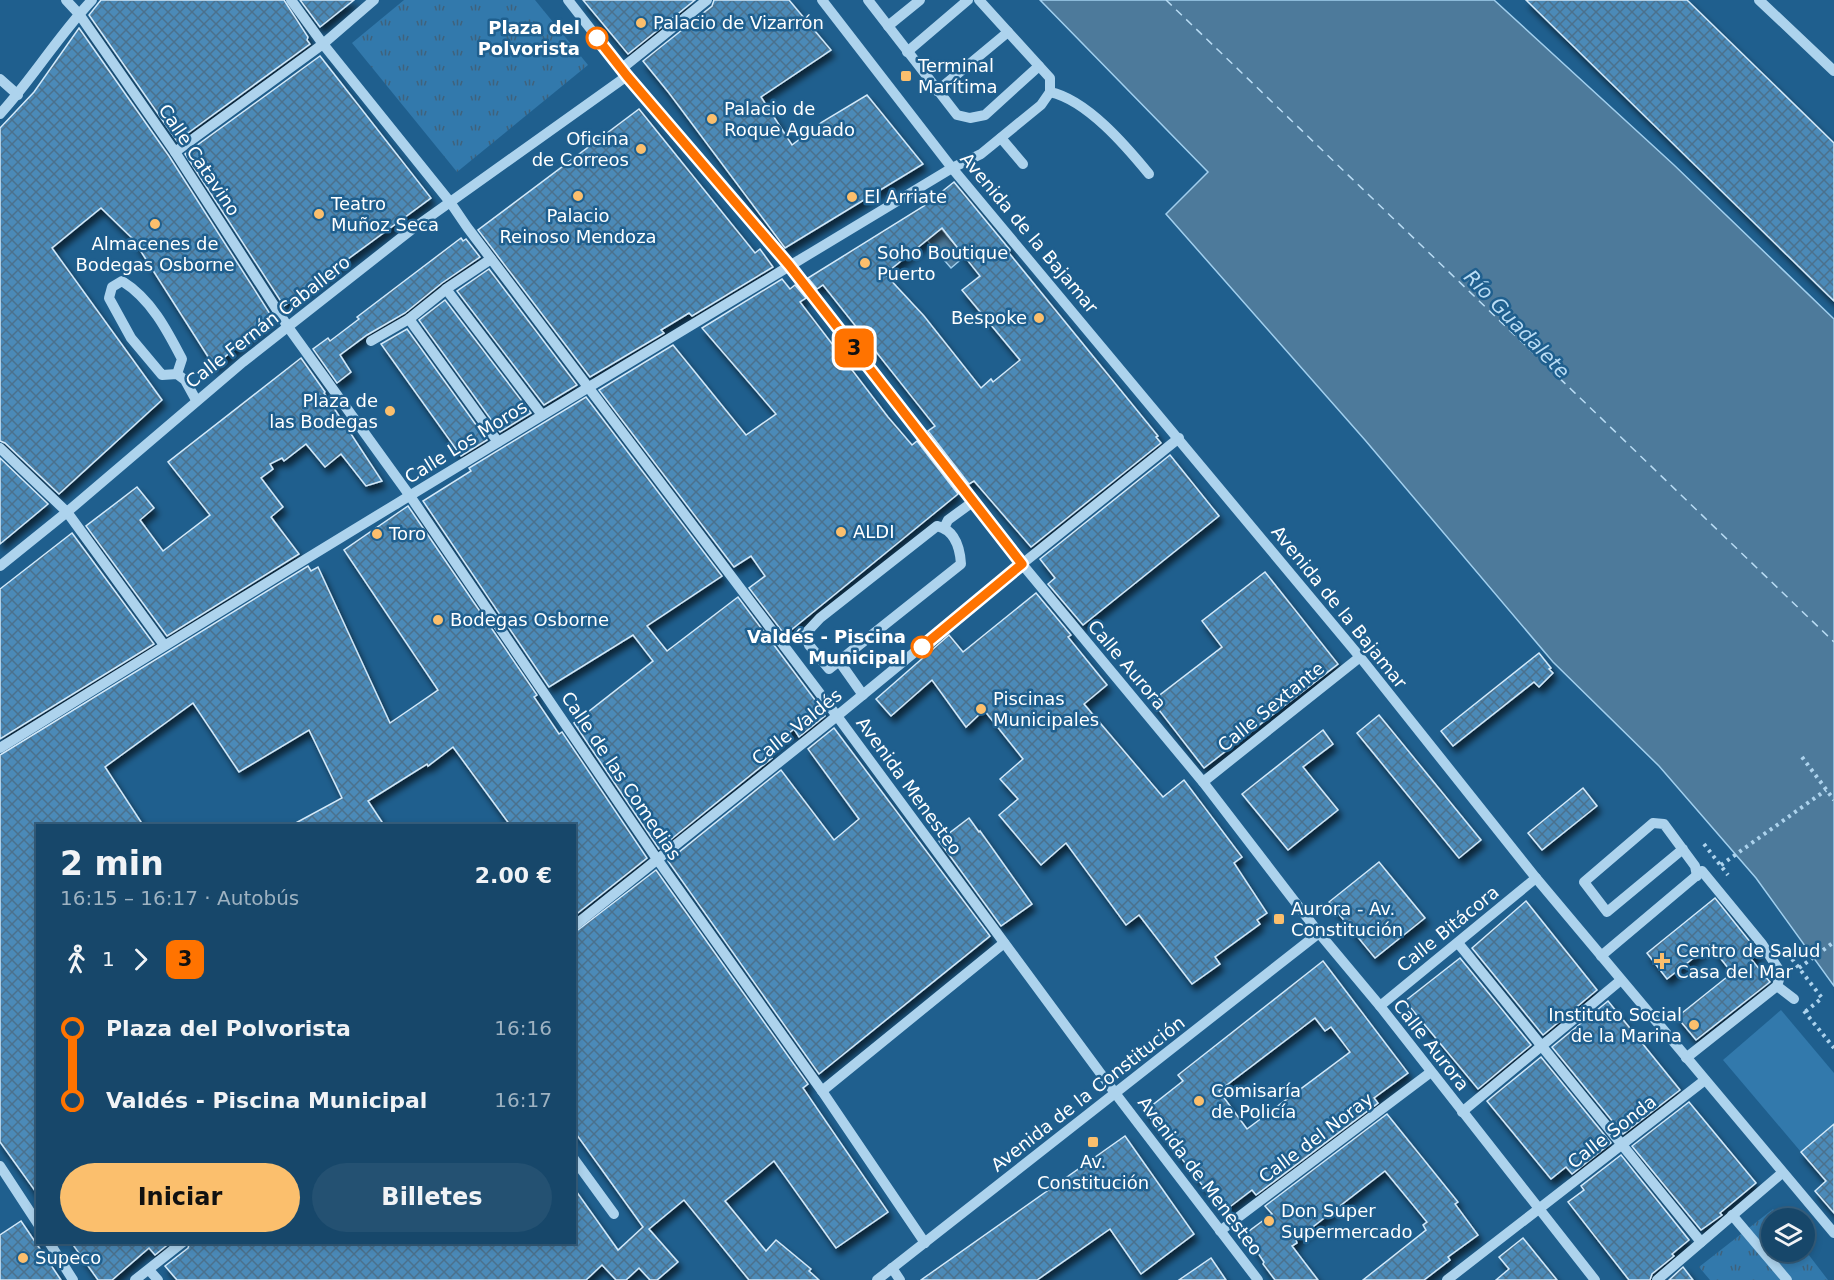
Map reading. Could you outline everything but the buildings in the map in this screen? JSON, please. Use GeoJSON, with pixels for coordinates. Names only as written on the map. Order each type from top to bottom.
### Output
{"type":"FeatureCollection","features":[{"type":"Feature","properties":{"kind":"street","name":"Calle Catavino"},"geometry":{"type":"LineString","coordinates":[[66,0],[79,14],[175,152],[288,327]]}},
{"type":"Feature","properties":{"kind":"street"},"geometry":{"type":"LineString","coordinates":[[0,114],[18,95],[92,0]]}},
{"type":"Feature","properties":{"kind":"street","name":"Avenida Menesteo"},"geometry":{"type":"LineString","coordinates":[[291,0],[323,44],[450,202],[587,387],[837,716],[1115,1093]]}},
{"type":"Feature","properties":{"kind":"street"},"geometry":{"type":"LineString","coordinates":[[175,152],[323,44],[374,0]]}},
{"type":"Feature","properties":{"kind":"street"},"geometry":{"type":"LineString","coordinates":[[568,0],[624,73]]}},
{"type":"Feature","properties":{"kind":"street","name":"Calle Fernán Caballero"},"geometry":{"type":"LineString","coordinates":[[0,566],[67,512],[196,400],[450,202],[624,73],[707,0]]}},
{"type":"Feature","properties":{"kind":"street","name":"Avenida de la Bajamar"},"geometry":{"type":"LineString","coordinates":[[822,0],[952,168],[1360,657],[1536,878],[1834,1233]]}},
{"type":"Feature","properties":{"kind":"street"},"geometry":{"type":"LineString","coordinates":[[867,0],[957,115],[970,118],[985,115],[1039,66]]}},
{"type":"Feature","properties":{"kind":"street"},"geometry":{"type":"LineString","coordinates":[[888,26],[920,0]]}},
{"type":"Feature","properties":{"kind":"street"},"geometry":{"type":"LineString","coordinates":[[907,52],[968,0]]}},
{"type":"Feature","properties":{"kind":"street"},"geometry":{"type":"LineString","coordinates":[[979,0],[1050,78],[1050,92],[1060,94],[1077,104],[1112,132],[1149,174]]}},
{"type":"Feature","properties":{"kind":"street"},"geometry":{"type":"LineString","coordinates":[[1760,0],[1834,71]]}},
{"type":"Feature","properties":{"kind":"street"},"geometry":{"type":"LineString","coordinates":[[937,91],[1008,32]]}},
{"type":"Feature","properties":{"kind":"street","name":"Calle Aurora"},"geometry":{"type":"LineString","coordinates":[[624,73],[789,265],[1022,564],[1203,782],[1592,1279]]}},
{"type":"Feature","properties":{"kind":"street"},"geometry":{"type":"LineString","coordinates":[[0,79],[18,95]]}},
{"type":"Feature","properties":{"kind":"street","name":"Calle Los Moros"},"geometry":{"type":"LineString","coordinates":[[0,748],[164,645],[587,387],[952,168],[981,154],[1041,105],[1050,92]]}},
{"type":"Feature","properties":{"kind":"street"},"geometry":{"type":"LineString","coordinates":[[1001,138],[1023,164]]}},
{"type":"Feature","properties":{"kind":"street"},"geometry":{"type":"LineString","coordinates":[[371,341],[409,319],[491,259]]}},
{"type":"Feature","properties":{"kind":"street"},"geometry":{"type":"LineString","coordinates":[[177,374],[182,359],[162,321],[135,289],[122,281],[112,287],[109,298],[131,338],[162,375],[177,374],[185,380],[196,400]]}},
{"type":"Feature","properties":{"kind":"street"},"geometry":{"type":"LineString","coordinates":[[447,289],[542,415]]}},
{"type":"Feature","properties":{"kind":"street"},"geometry":{"type":"LineString","coordinates":[[409,319],[498,442]]}},
{"type":"Feature","properties":{"kind":"street","name":"Calle de las Comedias"},"geometry":{"type":"LineString","coordinates":[[288,327],[410,496],[657,859],[822,1091],[925,1243]]}},
{"type":"Feature","properties":{"kind":"street","name":"Calle Valdés"},"geometry":{"type":"LineString","coordinates":[[576,924],[1179,438]]}},
{"type":"Feature","properties":{"kind":"street"},"geometry":{"type":"LineString","coordinates":[[0,448],[67,512],[164,645]]}},
{"type":"Feature","properties":{"kind":"street"},"geometry":{"type":"LineString","coordinates":[[944,528],[948,520],[974,501]]}},
{"type":"Feature","properties":{"kind":"street"},"geometry":{"type":"LineString","coordinates":[[937,526],[944,528],[960,546],[961,564],[829,669],[809,645],[805,634],[820,618],[937,526]]}},
{"type":"Feature","properties":{"kind":"street","name":"Calle Sextante"},"geometry":{"type":"LineString","coordinates":[[1203,782],[1360,657]]}},
{"type":"Feature","properties":{"kind":"street"},"geometry":{"type":"LineString","coordinates":[[839,661],[863,695]]}},
{"type":"Feature","properties":{"kind":"street"},"geometry":{"type":"LineString","coordinates":[[1683,849],[1607,912],[1584,882],[1653,823],[1664,824],[1683,849],[1695,866],[1697,876]]}},
{"type":"Feature","properties":{"kind":"street"},"geometry":{"type":"LineString","coordinates":[[1601,956],[1702,871],[1762,944],[1781,973],[1777,986],[1686,1058]]}},
{"type":"Feature","properties":{"kind":"street","name":"Calle Bitácora"},"geometry":{"type":"LineString","coordinates":[[1380,1006],[1536,878]]}},
{"type":"Feature","properties":{"kind":"street","name":"Avenida de la Constitución"},"geometry":{"type":"LineString","coordinates":[[877,1280],[1319,933]]}},
{"type":"Feature","properties":{"kind":"street"},"geometry":{"type":"LineString","coordinates":[[822,1091],[1004,943]]}},
{"type":"Feature","properties":{"kind":"street"},"geometry":{"type":"LineString","coordinates":[[1458,943],[1701,1242]]}},
{"type":"Feature","properties":{"kind":"street"},"geometry":{"type":"LineString","coordinates":[[1462,1112],[1621,980]]}},
{"type":"Feature","properties":{"kind":"street"},"geometry":{"type":"LineString","coordinates":[[1777,986],[1794,999]]}},
{"type":"Feature","properties":{"kind":"street","name":"Calle del Noray"},"geometry":{"type":"LineString","coordinates":[[1220,1231],[1431,1072]]}},
{"type":"Feature","properties":{"kind":"street","name":"Calle Sonda"},"geometry":{"type":"LineString","coordinates":[[1447,1280],[1705,1080]]}},
{"type":"Feature","properties":{"kind":"street","name":"Avenida de Menesteo"},"geometry":{"type":"LineString","coordinates":[[1115,1093],[1258,1280]]}},
{"type":"Feature","properties":{"kind":"street"},"geometry":{"type":"LineString","coordinates":[[576,1162],[614,1214]]}},
{"type":"Feature","properties":{"kind":"street"},"geometry":{"type":"LineString","coordinates":[[0,1166],[36,1221]]}},
{"type":"Feature","properties":{"kind":"street"},"geometry":{"type":"LineString","coordinates":[[1656,1280],[1782,1173]]}},
{"type":"Feature","properties":{"kind":"street"},"geometry":{"type":"LineString","coordinates":[[1732,1215],[1787,1280]]}},
{"type":"Feature","properties":{"kind":"street"},"geometry":{"type":"LineString","coordinates":[[50,1244],[73,1280]]}},
{"type":"Feature","properties":{"kind":"street"},"geometry":{"type":"LineString","coordinates":[[135,1280],[181,1244]]}},
{"type":"Feature","properties":{"kind":"street"},"geometry":{"type":"LineString","coordinates":[[892,1268],[900,1280]]}},
{"type":"Feature","properties":{"kind":"street"},"geometry":{"type":"LineString","coordinates":[[149,1270],[158,1280]]}},
{"type":"Feature","properties":{"kind":"path"},"geometry":{"type":"LineString","coordinates":[[1802,757],[1834,800]]}},
{"type":"Feature","properties":{"kind":"path"},"geometry":{"type":"LineString","coordinates":[[1720,866],[1826,790]]}},
{"type":"Feature","properties":{"kind":"path"},"geometry":{"type":"LineString","coordinates":[[1799,968],[1834,942]]}},
{"type":"Feature","properties":{"kind":"path"},"geometry":{"type":"LineString","coordinates":[[1794,999],[1834,1048]]}},
{"type":"Feature","properties":{"kind":"green space","name":"Plaza del Polvorista"},"geometry":{"type":"Polygon","coordinates":[[[404,0],[535,0],[588,65],[457,172],[352,43],[404,0]]]}},
{"type":"Feature","properties":{"kind":"green space"},"geometry":{"type":"Polygon","coordinates":[[[1781,1010],[1834,1073],[1834,1124],[1801,1152],[1723,1060],[1781,1010]]]}},
{"type":"Feature","properties":{"kind":"green space"},"geometry":{"type":"Polygon","coordinates":[[[1761,1218],[1761,1262],[1814,1262],[1828,1280],[1710,1280],[1699,1267],[1761,1218]]]}},
{"type":"Feature","properties":{"kind":"water","name":"Río Guadalete"},"geometry":{"type":"Polygon","coordinates":[[[1040,0],[1494,0],[1674,165],[1834,319],[1834,986],[1756,878],[1659,766],[1553,662],[1365,440],[1166,214],[1208,172],[1040,0]]]}},
{"type":"Feature","properties":{"kind":"water"},"geometry":{"type":"Polygon","coordinates":[[[941,229],[965,256],[951,268],[927,240],[941,229]]]}},
{"type":"Feature","properties":{"kind":"ferry route"},"geometry":{"type":"LineString","coordinates":[[1166,0],[1834,642]]}},
{"type":"Feature","properties":{"kind":"bus line","name":"3"},"geometry":{"type":"LineString","coordinates":[[597,38],[789,265],[1022,564],[922,647]]}},
{"type":"Feature","properties":{"kind":"place","name":"Palacio de Vizarrón"},"geometry":{"type":"Point","coordinates":[641,23]}},
{"type":"Feature","properties":{"kind":"place","name":"Plaza del Polvorista"},"geometry":{"type":"Point","coordinates":[597,38]}},
{"type":"Feature","properties":{"kind":"place","name":"Terminal Marítima"},"geometry":{"type":"Point","coordinates":[906,76]}},
{"type":"Feature","properties":{"kind":"place","name":"Palacio de Roque Aguado"},"geometry":{"type":"Point","coordinates":[712,119]}},
{"type":"Feature","properties":{"kind":"place","name":"Oficina de Correos"},"geometry":{"type":"Point","coordinates":[641,149]}},
{"type":"Feature","properties":{"kind":"place","name":"Palacio Reinoso Mendoza"},"geometry":{"type":"Point","coordinates":[578,196]}},
{"type":"Feature","properties":{"kind":"place","name":"El Arriate"},"geometry":{"type":"Point","coordinates":[852,197]}},
{"type":"Feature","properties":{"kind":"place","name":"Teatro Muñoz Seca"},"geometry":{"type":"Point","coordinates":[319,214]}},
{"type":"Feature","properties":{"kind":"place","name":"Almacenes de Bodegas Osborne"},"geometry":{"type":"Point","coordinates":[155,224]}},
{"type":"Feature","properties":{"kind":"place","name":"Soho Boutique Puerto"},"geometry":{"type":"Point","coordinates":[865,263]}},
{"type":"Feature","properties":{"kind":"place","name":"Bespoke"},"geometry":{"type":"Point","coordinates":[1039,318]}},
{"type":"Feature","properties":{"kind":"place","name":"Plaza de las Bodegas"},"geometry":{"type":"Point","coordinates":[390,411]}},
{"type":"Feature","properties":{"kind":"place","name":"ALDI"},"geometry":{"type":"Point","coordinates":[841,532]}},
{"type":"Feature","properties":{"kind":"place","name":"Toro"},"geometry":{"type":"Point","coordinates":[377,534]}},
{"type":"Feature","properties":{"kind":"place","name":"Bodegas Osborne"},"geometry":{"type":"Point","coordinates":[438,620]}},
{"type":"Feature","properties":{"kind":"place","name":"Valdés - Piscina Municipal"},"geometry":{"type":"Point","coordinates":[922,647]}},
{"type":"Feature","properties":{"kind":"place","name":"Piscinas Municipales"},"geometry":{"type":"Point","coordinates":[981,709]}},
{"type":"Feature","properties":{"kind":"place","name":"Aurora - Av. Constitución"},"geometry":{"type":"Point","coordinates":[1279,919]}},
{"type":"Feature","properties":{"kind":"place","name":"Centro de Salud Casa del Mar"},"geometry":{"type":"Point","coordinates":[1662,961]}},
{"type":"Feature","properties":{"kind":"place","name":"Instituto Social de la Marina"},"geometry":{"type":"Point","coordinates":[1694,1025]}},
{"type":"Feature","properties":{"kind":"place","name":"Comisaría de Policía"},"geometry":{"type":"Point","coordinates":[1199,1101]}},
{"type":"Feature","properties":{"kind":"place","name":"Av. Constitución"},"geometry":{"type":"Point","coordinates":[1093,1142]}},
{"type":"Feature","properties":{"kind":"place","name":"Don Super Supermercado"},"geometry":{"type":"Point","coordinates":[1269,1221]}},
{"type":"Feature","properties":{"kind":"place","name":"Supeco"},"geometry":{"type":"Point","coordinates":[23,1258]}}]}
